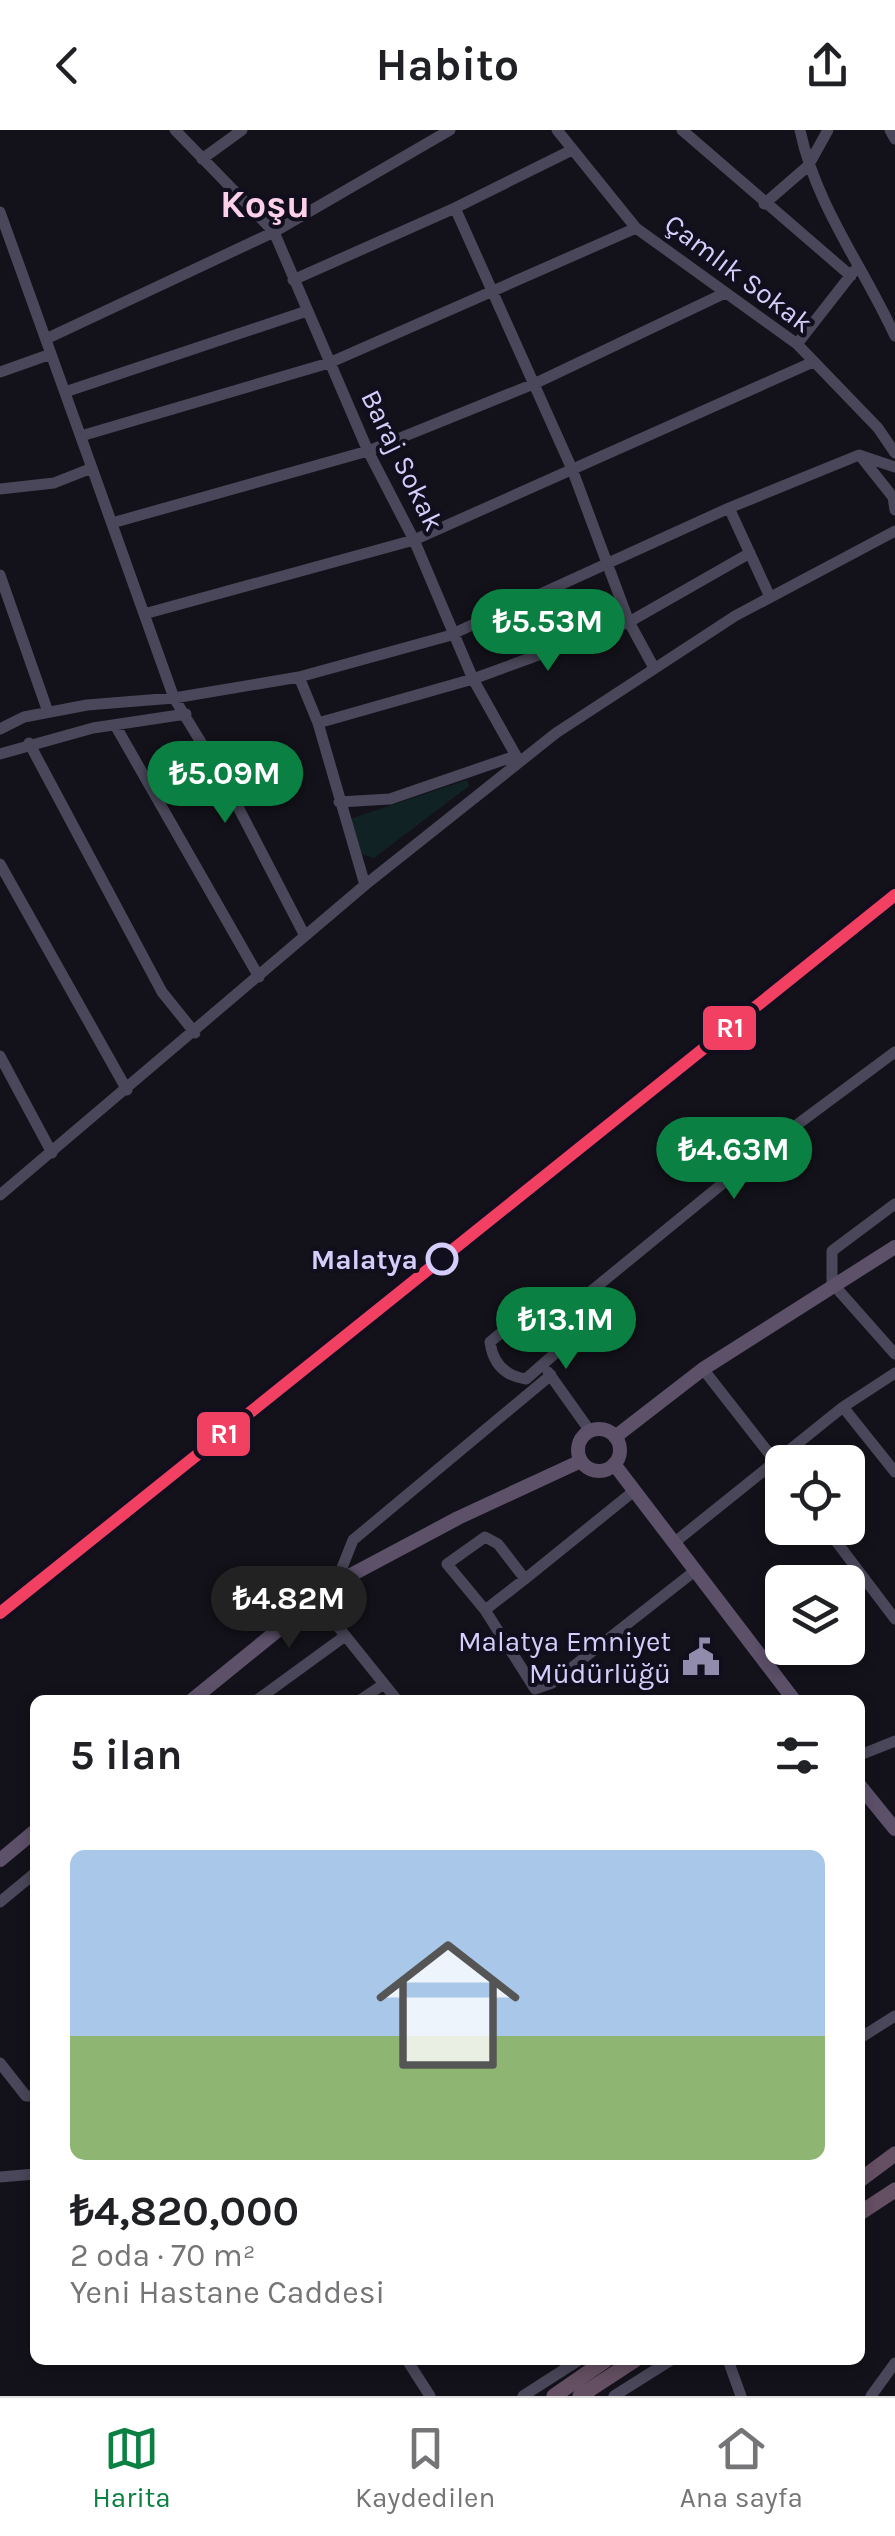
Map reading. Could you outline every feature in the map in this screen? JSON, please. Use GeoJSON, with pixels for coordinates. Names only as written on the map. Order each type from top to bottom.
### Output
{"type":"FeatureCollection","features":[{"type":"Feature","properties":{"kind":"highway"},"geometry":{"type":"LineString","coordinates":[[865,2176],[895,2154]]}},
{"type":"Feature","properties":{"kind":"highway"},"geometry":{"type":"LineString","coordinates":[[865,2211],[895,2190]]}},
{"type":"Feature","properties":{"kind":"highway"},"geometry":{"type":"LineString","coordinates":[[554,2396],[599,2365]]}},
{"type":"Feature","properties":{"kind":"highway"},"geometry":{"type":"LineString","coordinates":[[580,2396],[627,2365]]}},
{"type":"Feature","properties":{"kind":"main road"},"geometry":{"type":"LineString","coordinates":[[615,1436],[703,1368],[832,1282],[895,1247]]}},
{"type":"Feature","properties":{"kind":"main road"},"geometry":{"type":"LineString","coordinates":[[604,1430],[615,1436],[620,1449],[614,1464],[598,1471],[581,1461],[578,1448],[590,1431],[604,1430]]}},
{"type":"Feature","properties":{"kind":"main road"},"geometry":{"type":"LineString","coordinates":[[198,1695],[336,1584],[458,1518],[581,1461]]}},
{"type":"Feature","properties":{"kind":"main road"},"geometry":{"type":"LineString","coordinates":[[614,1464],[790,1695]]}},
{"type":"Feature","properties":{"kind":"main road"},"geometry":{"type":"LineString","coordinates":[[865,1792],[895,1829]]}},
{"type":"Feature","properties":{"kind":"main road"},"geometry":{"type":"LineString","coordinates":[[0,1860],[30,1835]]}},
{"type":"Feature","properties":{"kind":"street"},"geometry":{"type":"LineString","coordinates":[[175,130],[274,232]]}},
{"type":"Feature","properties":{"kind":"street"},"geometry":{"type":"LineString","coordinates":[[202,160],[242,130]]}},
{"type":"Feature","properties":{"kind":"street"},"geometry":{"type":"LineString","coordinates":[[48,338],[274,232],[450,130]]}},
{"type":"Feature","properties":{"kind":"street","name":"Çamlık Sokak"},"geometry":{"type":"LineString","coordinates":[[557,130],[636,228],[796,344],[878,428],[895,453]]}},
{"type":"Feature","properties":{"kind":"street"},"geometry":{"type":"LineString","coordinates":[[682,130],[764,204],[853,271]]}},
{"type":"Feature","properties":{"kind":"street"},"geometry":{"type":"LineString","coordinates":[[800,130],[808,166],[853,271],[894,333]]}},
{"type":"Feature","properties":{"kind":"street"},"geometry":{"type":"LineString","coordinates":[[764,204],[808,166],[828,130]]}},
{"type":"Feature","properties":{"kind":"street"},"geometry":{"type":"LineString","coordinates":[[890,130],[895,139]]}},
{"type":"Feature","properties":{"kind":"street"},"geometry":{"type":"LineString","coordinates":[[293,280],[455,208],[570,150]]}},
{"type":"Feature","properties":{"kind":"street"},"geometry":{"type":"LineString","coordinates":[[455,208],[536,383],[629,622],[654,666]]}},
{"type":"Feature","properties":{"kind":"street"},"geometry":{"type":"LineString","coordinates":[[0,212],[4,234],[48,338],[174,698],[305,936]]}},
{"type":"Feature","properties":{"kind":"street"},"geometry":{"type":"LineString","coordinates":[[81,436],[329,363],[636,228]]}},
{"type":"Feature","properties":{"kind":"street","name":"Baraj Sokak"},"geometry":{"type":"LineString","coordinates":[[274,232],[368,452],[414,540],[473,679],[517,759]]}},
{"type":"Feature","properties":{"kind":"street"},"geometry":{"type":"LineString","coordinates":[[796,344],[853,271]]}},
{"type":"Feature","properties":{"kind":"street"},"geometry":{"type":"LineString","coordinates":[[112,523],[368,452],[536,383],[725,292]]}},
{"type":"Feature","properties":{"kind":"street"},"geometry":{"type":"LineString","coordinates":[[66,392],[307,311]]}},
{"type":"Feature","properties":{"kind":"street"},"geometry":{"type":"LineString","coordinates":[[0,372],[51,354]]}},
{"type":"Feature","properties":{"kind":"street"},"geometry":{"type":"LineString","coordinates":[[144,614],[414,540],[813,362]]}},
{"type":"Feature","properties":{"kind":"street"},"geometry":{"type":"LineString","coordinates":[[0,729],[48,712],[174,698],[299,677],[454,633],[729,508],[859,455],[895,467]]}},
{"type":"Feature","properties":{"kind":"street"},"geometry":{"type":"LineString","coordinates":[[3,1188],[127,1090],[517,759],[654,666],[770,597],[889,535],[895,513],[887,488],[859,455]]}},
{"type":"Feature","properties":{"kind":"street"},"geometry":{"type":"LineString","coordinates":[[0,489],[54,483],[92,468]]}},
{"type":"Feature","properties":{"kind":"street"},"geometry":{"type":"LineString","coordinates":[[729,508],[770,597]]}},
{"type":"Feature","properties":{"kind":"street"},"geometry":{"type":"LineString","coordinates":[[318,723],[473,679],[629,622],[750,553]]}},
{"type":"Feature","properties":{"kind":"street"},"geometry":{"type":"LineString","coordinates":[[0,576],[48,712]]}},
{"type":"Feature","properties":{"kind":"street"},"geometry":{"type":"LineString","coordinates":[[299,677],[318,723],[364,885]]}},
{"type":"Feature","properties":{"kind":"street"},"geometry":{"type":"LineString","coordinates":[[0,754],[29,743],[186,714]]}},
{"type":"Feature","properties":{"kind":"street"},"geometry":{"type":"LineString","coordinates":[[115,725],[258,976]]}},
{"type":"Feature","properties":{"kind":"street"},"geometry":{"type":"LineString","coordinates":[[29,743],[162,992],[195,1033]]}},
{"type":"Feature","properties":{"kind":"street"},"geometry":{"type":"LineString","coordinates":[[339,802],[390,799],[517,759]]}},
{"type":"Feature","properties":{"kind":"street"},"geometry":{"type":"LineString","coordinates":[[0,864],[127,1090]]}},
{"type":"Feature","properties":{"kind":"street"},"geometry":{"type":"LineString","coordinates":[[551,1324],[772,1144],[895,1052]]}},
{"type":"Feature","properties":{"kind":"street"},"geometry":{"type":"LineString","coordinates":[[0,1056],[52,1152]]}},
{"type":"Feature","properties":{"kind":"street"},"geometry":{"type":"LineString","coordinates":[[895,1204],[832,1251],[832,1282],[895,1354]]}},
{"type":"Feature","properties":{"kind":"street"},"geometry":{"type":"LineString","coordinates":[[336,1584],[352,1540],[547,1370],[559,1350],[558,1333],[544,1315],[526,1313],[490,1342],[492,1356],[510,1377],[526,1379],[547,1370]]}},
{"type":"Feature","properties":{"kind":"street"},"geometry":{"type":"LineString","coordinates":[[703,1368],[765,1448]]}},
{"type":"Feature","properties":{"kind":"street"},"geometry":{"type":"LineString","coordinates":[[547,1370],[590,1431]]}},
{"type":"Feature","properties":{"kind":"street"},"geometry":{"type":"LineString","coordinates":[[802,1445],[843,1407],[895,1373]]}},
{"type":"Feature","properties":{"kind":"street"},"geometry":{"type":"LineString","coordinates":[[843,1407],[895,1472]]}},
{"type":"Feature","properties":{"kind":"street"},"geometry":{"type":"LineString","coordinates":[[675,1542],[765,1476]]}},
{"type":"Feature","properties":{"kind":"street"},"geometry":{"type":"LineString","coordinates":[[485,1610],[634,1491]]}},
{"type":"Feature","properties":{"kind":"street"},"geometry":{"type":"LineString","coordinates":[[525,1579],[498,1544],[485,1537],[447,1564],[485,1610],[535,1689],[552,1683],[696,1570]]}},
{"type":"Feature","properties":{"kind":"street"},"geometry":{"type":"LineString","coordinates":[[839,1545],[895,1619]]}},
{"type":"Feature","properties":{"kind":"street"},"geometry":{"type":"LineString","coordinates":[[314,1598],[393,1695]]}},
{"type":"Feature","properties":{"kind":"street"},"geometry":{"type":"LineString","coordinates":[[264,1695],[345,1636]]}},
{"type":"Feature","properties":{"kind":"street"},"geometry":{"type":"LineString","coordinates":[[368,1695],[384,1684]]}},
{"type":"Feature","properties":{"kind":"street"},"geometry":{"type":"LineString","coordinates":[[865,1753],[895,1741]]}},
{"type":"Feature","properties":{"kind":"street"},"geometry":{"type":"LineString","coordinates":[[0,1902],[30,1877]]}},
{"type":"Feature","properties":{"kind":"street"},"geometry":{"type":"LineString","coordinates":[[865,2035],[895,2016]]}},
{"type":"Feature","properties":{"kind":"street"},"geometry":{"type":"LineString","coordinates":[[0,2062],[30,2096]]}},
{"type":"Feature","properties":{"kind":"street"},"geometry":{"type":"LineString","coordinates":[[0,2177],[30,2174]]}},
{"type":"Feature","properties":{"kind":"street"},"geometry":{"type":"LineString","coordinates":[[871,2396],[895,2363]]}},
{"type":"Feature","properties":{"kind":"street"},"geometry":{"type":"LineString","coordinates":[[410,2365],[430,2396]]}},
{"type":"Feature","properties":{"kind":"street"},"geometry":{"type":"LineString","coordinates":[[524,2396],[571,2365]]}},
{"type":"Feature","properties":{"kind":"street"},"geometry":{"type":"LineString","coordinates":[[614,2396],[663,2365]]}},
{"type":"Feature","properties":{"kind":"street"},"geometry":{"type":"LineString","coordinates":[[730,2365],[741,2396]]}},
{"type":"Feature","properties":{"kind":"shaded area"},"geometry":{"type":"Polygon","coordinates":[[[467,780],[469,786],[374,858],[358,853],[350,819],[467,780]]]}},
{"type":"Feature","properties":{"kind":"railway"},"geometry":{"type":"LineString","coordinates":[[0,1613],[442,1259]]}},
{"type":"Feature","properties":{"kind":"transit line","name":"R1"},"geometry":{"type":"LineString","coordinates":[[0,1613],[895,895]]}},
{"type":"Feature","properties":{"kind":"place","name":"Malatya"},"geometry":{"type":"Point","coordinates":[442,1259]}},
{"type":"Feature","properties":{"kind":"place","name":"Malatya Emniyet Müdürlüğü"},"geometry":{"type":"Point","coordinates":[701,1657]}},
{"type":"Feature","properties":{"kind":"district","name":"Koşu"},"geometry":{"type":"Point","coordinates":[265,204]}}]}
